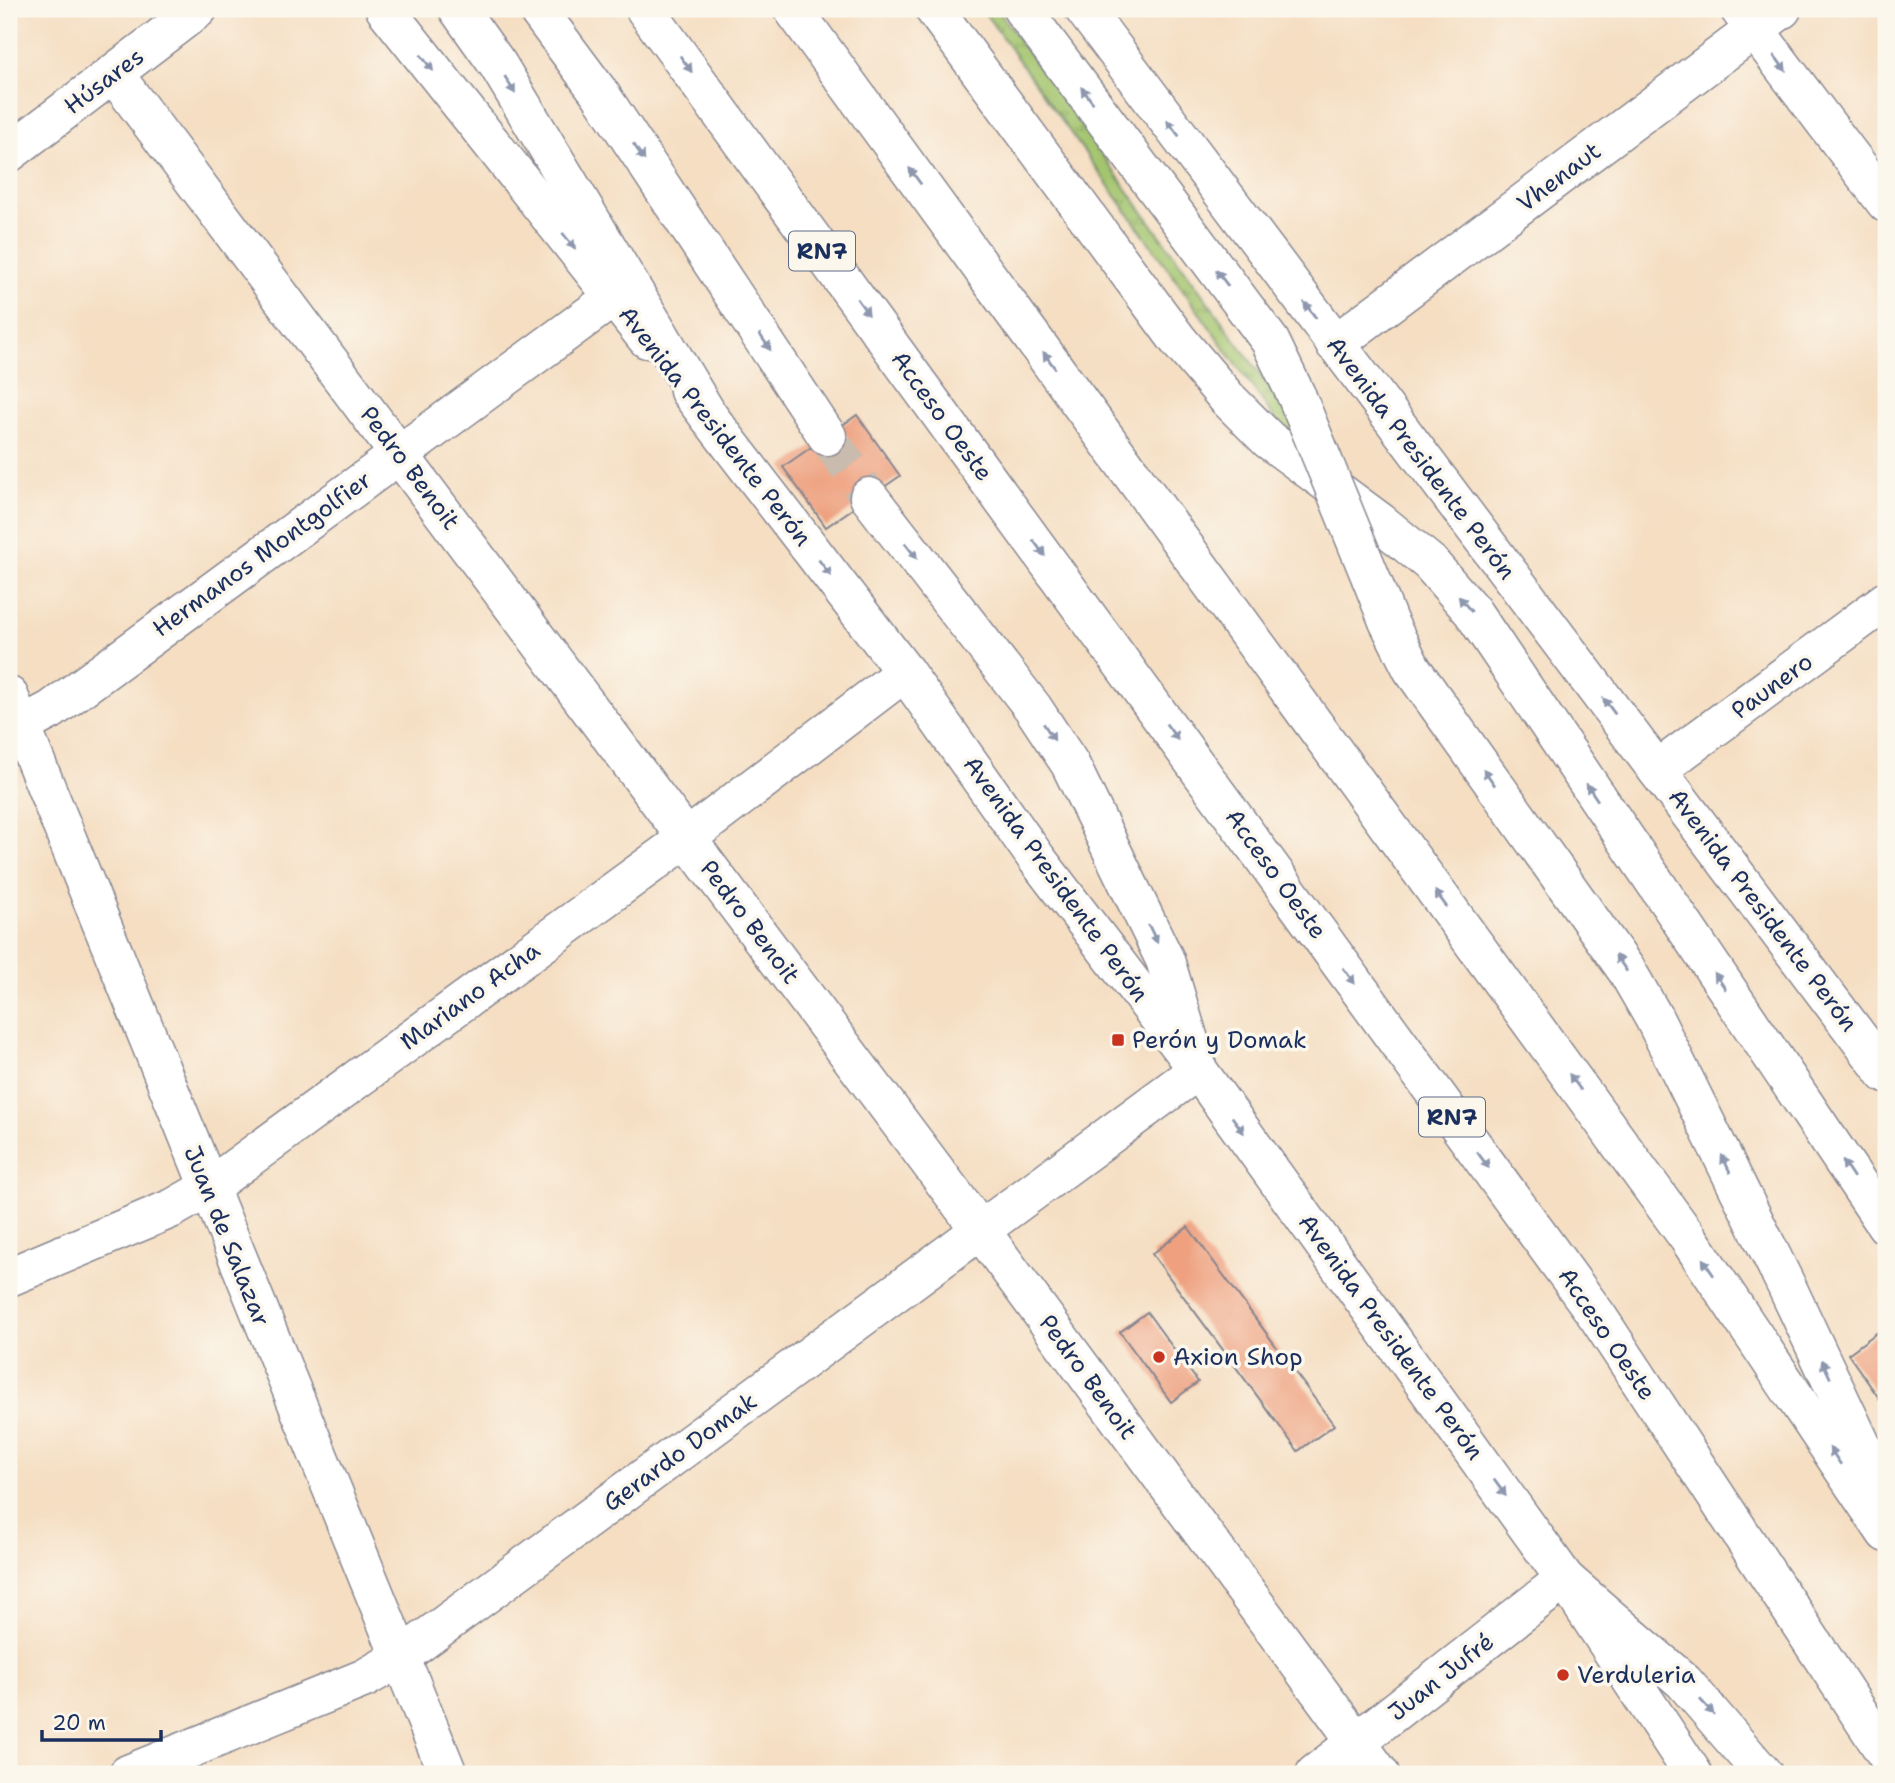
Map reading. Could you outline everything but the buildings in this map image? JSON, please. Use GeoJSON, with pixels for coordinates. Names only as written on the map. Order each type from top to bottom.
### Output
{"type":"FeatureCollection","features":[{"type":"Feature","properties":{"kind":"main road","name":"Húsares"},"geometry":{"type":"LineString","coordinates":[[9,153],[198,9]]}},
{"type":"Feature","properties":{"kind":"main road","name":"Avenida Presidente Perón"},"geometry":{"type":"LineString","coordinates":[[385,9],[709,417],[905,672],[1037,859],[1198,1070],[1565,1579],[1693,1774]]}},
{"type":"Feature","properties":{"kind":"main road"},"geometry":{"type":"LineString","coordinates":[[457,9],[498,65],[709,417]]}},
{"type":"Feature","properties":{"kind":"main road"},"geometry":{"type":"LineString","coordinates":[[537,9],[601,95],[827,436]]}},
{"type":"Feature","properties":{"kind":"main road","name":"Acceso Oeste"},"geometry":{"type":"LineString","coordinates":[[646,9],[1598,1317],[1886,1754]]}},
{"type":"Feature","properties":{"kind":"main road"},"geometry":{"type":"LineString","coordinates":[[793,9],[1689,1239],[1886,1533]]}},
{"type":"Feature","properties":{"kind":"main road"},"geometry":{"type":"LineString","coordinates":[[934,9],[1178,340],[1227,398],[1269,440],[1380,522],[1430,563],[1472,611],[1886,1225]]}},
{"type":"Feature","properties":{"kind":"main road"},"geometry":{"type":"LineString","coordinates":[[1022,9],[1270,341],[1297,397],[1388,621],[1412,669],[1620,962],[1654,1018],[1786,1285],[1886,1497]]}},
{"type":"Feature","properties":{"kind":"main road","name":"Avenida Presidente Perón"},"geometry":{"type":"LineString","coordinates":[[1084,9],[1886,1074]]}},
{"type":"Feature","properties":{"kind":"main road"},"geometry":{"type":"LineString","coordinates":[[1759,16],[1886,203]]}},
{"type":"Feature","properties":{"kind":"main road","name":"Vhenaut"},"geometry":{"type":"LineString","coordinates":[[1335,344],[1759,16]]}},
{"type":"Feature","properties":{"kind":"main road","name":"Pedro Benoit"},"geometry":{"type":"LineString","coordinates":[[114,74],[981,1231],[1380,1774]]}},
{"type":"Feature","properties":{"kind":"main road","name":"Hermanos Montgolfier"},"geometry":{"type":"LineString","coordinates":[[13,718],[51,710],[614,297]]}},
{"type":"Feature","properties":{"kind":"main road"},"geometry":{"type":"LineString","coordinates":[[869,497],[1033,708],[1070,764],[1165,960],[1198,1070]]}},
{"type":"Feature","properties":{"kind":"main road","name":"Paunero"},"geometry":{"type":"LineString","coordinates":[[1657,770],[1886,601]]}},
{"type":"Feature","properties":{"kind":"main road","name":"Mariano Acha"},"geometry":{"type":"LineString","coordinates":[[9,1277],[173,1208],[208,1188],[687,838],[905,672]]}},
{"type":"Feature","properties":{"kind":"main road","name":"Juan de Salazar"},"geometry":{"type":"LineString","coordinates":[[13,718],[208,1188],[398,1659],[448,1774]]}},
{"type":"Feature","properties":{"kind":"main road","name":"Gerardo Domak"},"geometry":{"type":"LineString","coordinates":[[128,1774],[365,1678],[398,1659],[1198,1070]]}},
{"type":"Feature","properties":{"kind":"main road"},"geometry":{"type":"LineString","coordinates":[[1565,1579],[1684,1682],[1763,1774]]}},
{"type":"Feature","properties":{"kind":"main road","name":"Juan Jufré"},"geometry":{"type":"LineString","coordinates":[[1315,1774],[1565,1579]]}},
{"type":"Feature","properties":{"kind":"green space"},"geometry":{"type":"Polygon","coordinates":[[[982,9],[997,9],[1303,434],[1284,431],[982,9]]]}},
{"type":"Feature","properties":{"kind":"tunnel"},"geometry":{"type":"LineString","coordinates":[[827,436],[869,497]]}},
{"type":"Feature","properties":{"kind":"place","name":"Perón y Domak"},"geometry":{"type":"Point","coordinates":[1118,1040]}},
{"type":"Feature","properties":{"kind":"place","name":"Axion Shop"},"geometry":{"type":"Point","coordinates":[1159,1357]}},
{"type":"Feature","properties":{"kind":"place","name":"Verduleria"},"geometry":{"type":"Point","coordinates":[1563,1675]}}]}
